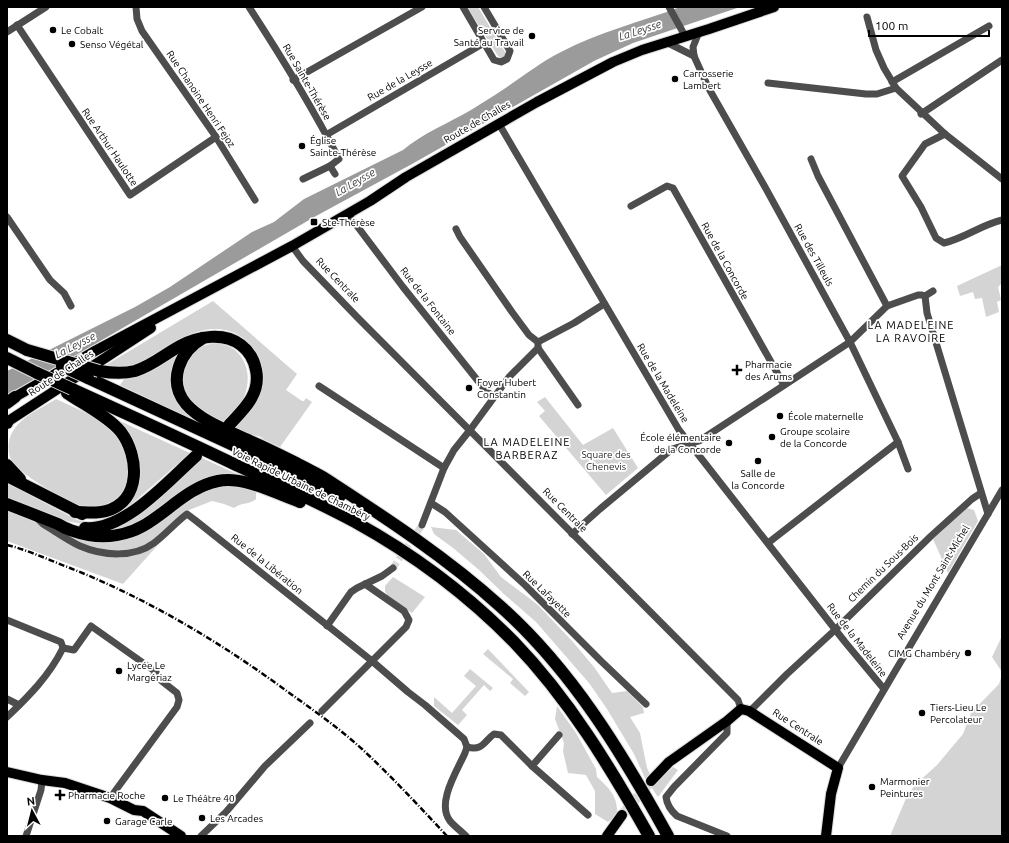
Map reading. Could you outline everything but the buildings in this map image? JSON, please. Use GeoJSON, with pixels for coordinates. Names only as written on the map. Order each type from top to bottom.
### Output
{"type":"FeatureCollection","features":[{"type":"Feature","properties":{"kind":"highway"},"geometry":{"type":"LineString","coordinates":[[26,349],[100,371],[119,373],[135,371],[159,359],[180,345],[203,338],[220,336],[235,341],[247,351],[252,359],[256,368],[257,382],[253,396],[248,405],[229,425]]}},
{"type":"Feature","properties":{"kind":"highway"},"geometry":{"type":"LineString","coordinates":[[203,338],[194,344],[185,354],[180,362],[177,372],[177,382],[180,393],[191,409],[218,426],[263,446],[324,478],[437,554],[496,602],[558,666],[581,696],[612,740],[668,836]]}},
{"type":"Feature","properties":{"kind":"highway"},"geometry":{"type":"LineString","coordinates":[[7,340],[313,482],[404,532]]}},
{"type":"Feature","properties":{"kind":"highway"},"geometry":{"type":"LineString","coordinates":[[7,358],[36,372],[69,391],[117,428],[129,446],[134,464],[133,484],[120,503],[106,511],[75,512]]}},
{"type":"Feature","properties":{"kind":"highway","name":"Voie Rapide Urbaine de Chambéry"},"geometry":{"type":"LineString","coordinates":[[69,391],[305,497],[354,522],[400,549],[443,580],[491,620],[514,642],[557,692],[588,735],[614,776],[648,836]]}},
{"type":"Feature","properties":{"kind":"highway"},"geometry":{"type":"LineString","coordinates":[[58,524],[66,524],[84,528],[107,526],[121,519],[140,506],[196,456]]}},
{"type":"Feature","properties":{"kind":"highway"},"geometry":{"type":"LineString","coordinates":[[7,465],[28,487]]}},
{"type":"Feature","properties":{"kind":"highway"},"geometry":{"type":"LineString","coordinates":[[7,476],[75,512],[99,520],[112,521],[121,519]]}},
{"type":"Feature","properties":{"kind":"highway"},"geometry":{"type":"LineString","coordinates":[[7,504],[76,532],[98,536],[113,535],[129,532],[143,526],[192,491],[218,481],[230,480],[244,481],[354,522]]}},
{"type":"Feature","properties":{"kind":"main road","name":"Route de Challes"},"geometry":{"type":"LineString","coordinates":[[10,401],[94,352],[292,246],[348,214],[406,177],[537,102],[613,62],[666,42],[683,32],[699,32],[774,7]]}},
{"type":"Feature","properties":{"kind":"main road","name":"Route de Challes"},"geometry":{"type":"LineString","coordinates":[[7,422],[208,291]]}},
{"type":"Feature","properties":{"kind":"main road"},"geometry":{"type":"LineString","coordinates":[[651,781],[680,753],[746,710]]}},
{"type":"Feature","properties":{"kind":"main road","name":"Rue Centrale"},"geometry":{"type":"LineString","coordinates":[[746,710],[838,768]]}},
{"type":"Feature","properties":{"kind":"main road","name":"Avenue du Mont Saint-Michel"},"geometry":{"type":"LineString","coordinates":[[826,836],[831,794],[838,768]]}},
{"type":"Feature","properties":{"kind":"main road"},"geometry":{"type":"LineString","coordinates":[[7,772],[42,780],[65,783],[110,798],[134,810],[139,815],[172,836]]}},
{"type":"Feature","properties":{"kind":"main road"},"geometry":{"type":"LineString","coordinates":[[134,810],[143,811],[181,836]]}},
{"type":"Feature","properties":{"kind":"main road"},"geometry":{"type":"LineString","coordinates":[[607,836],[622,815]]}},
{"type":"Feature","properties":{"kind":"street"},"geometry":{"type":"LineString","coordinates":[[7,32],[46,7]]}},
{"type":"Feature","properties":{"kind":"street","name":"Rue Chanoine Henri Fejoz"},"geometry":{"type":"LineString","coordinates":[[136,7],[137,19],[142,30],[216,137],[255,200]]}},
{"type":"Feature","properties":{"kind":"street","name":"Rue Sainte-Thérèse"},"geometry":{"type":"LineString","coordinates":[[249,7],[280,56],[339,159],[330,166]]}},
{"type":"Feature","properties":{"kind":"street"},"geometry":{"type":"LineString","coordinates":[[293,80],[422,7]]}},
{"type":"Feature","properties":{"kind":"street"},"geometry":{"type":"LineString","coordinates":[[463,7],[494,60],[501,62],[507,59],[510,51],[484,7]]}},
{"type":"Feature","properties":{"kind":"street"},"geometry":{"type":"LineString","coordinates":[[669,7],[683,32]]}},
{"type":"Feature","properties":{"kind":"street"},"geometry":{"type":"LineString","coordinates":[[867,17],[876,50],[894,85],[922,114],[1002,179]]}},
{"type":"Feature","properties":{"kind":"street","name":"Rue Arthur Haulotte"},"geometry":{"type":"LineString","coordinates":[[17,25],[130,195],[216,137]]}},
{"type":"Feature","properties":{"kind":"street"},"geometry":{"type":"LineString","coordinates":[[768,83],[866,94],[881,93],[989,26]]}},
{"type":"Feature","properties":{"kind":"street"},"geometry":{"type":"LineString","coordinates":[[694,56],[693,47],[699,32]]}},
{"type":"Feature","properties":{"kind":"street"},"geometry":{"type":"LineString","coordinates":[[666,42],[694,56]]}},
{"type":"Feature","properties":{"kind":"street","name":"Rue de la Leysse"},"geometry":{"type":"LineString","coordinates":[[326,135],[484,43]]}},
{"type":"Feature","properties":{"kind":"street","name":"Rue des Tilleuls"},"geometry":{"type":"LineString","coordinates":[[694,56],[708,87],[850,342],[898,442],[908,469]]}},
{"type":"Feature","properties":{"kind":"street"},"geometry":{"type":"LineString","coordinates":[[922,114],[1002,60]]}},
{"type":"Feature","properties":{"kind":"street","name":"Rue de la Madeleine"},"geometry":{"type":"LineString","coordinates":[[499,124],[679,430],[845,642],[884,689]]}},
{"type":"Feature","properties":{"kind":"street"},"geometry":{"type":"LineString","coordinates":[[945,134],[926,144],[902,176],[921,207],[936,238],[944,243],[955,241],[988,223],[1002,220]]}},
{"type":"Feature","properties":{"kind":"street"},"geometry":{"type":"LineString","coordinates":[[811,159],[818,176],[888,306]]}},
{"type":"Feature","properties":{"kind":"street"},"geometry":{"type":"LineString","coordinates":[[303,179],[330,166],[335,174]]}},
{"type":"Feature","properties":{"kind":"street","name":"Rue de la Concorde"},"geometry":{"type":"LineString","coordinates":[[631,206],[667,186],[673,188],[784,385]]}},
{"type":"Feature","properties":{"kind":"street","name":"Rue de la Fontaine"},"geometry":{"type":"LineString","coordinates":[[348,214],[486,391],[494,397]]}},
{"type":"Feature","properties":{"kind":"street"},"geometry":{"type":"LineString","coordinates":[[7,217],[9,226],[50,280],[64,293],[71,306]]}},
{"type":"Feature","properties":{"kind":"street"},"geometry":{"type":"LineString","coordinates":[[456,229],[512,312],[538,345],[578,405]]}},
{"type":"Feature","properties":{"kind":"street","name":"Rue Centrale"},"geometry":{"type":"LineString","coordinates":[[292,246],[303,261],[357,317],[738,700],[746,710]]}},
{"type":"Feature","properties":{"kind":"street"},"geometry":{"type":"LineString","coordinates":[[572,534],[672,449],[699,441],[850,342],[888,306],[918,295],[925,296],[933,291]]}},
{"type":"Feature","properties":{"kind":"street"},"geometry":{"type":"LineString","coordinates":[[925,296],[927,313],[988,514]]}},
{"type":"Feature","properties":{"kind":"street"},"geometry":{"type":"LineString","coordinates":[[422,525],[444,468],[454,450],[509,377],[538,345],[604,304]]}},
{"type":"Feature","properties":{"kind":"street"},"geometry":{"type":"LineString","coordinates":[[319,386],[444,468]]}},
{"type":"Feature","properties":{"kind":"street"},"geometry":{"type":"LineString","coordinates":[[768,543],[898,442]]}},
{"type":"Feature","properties":{"kind":"street","name":"Avenue du Mont Saint-Michel"},"geometry":{"type":"LineString","coordinates":[[838,768],[1002,490]]}},
{"type":"Feature","properties":{"kind":"street","name":"Chemin du Sous-Bois"},"geometry":{"type":"LineString","coordinates":[[746,710],[836,629],[959,510],[981,493]]}},
{"type":"Feature","properties":{"kind":"street","name":"Rue Lafayette"},"geometry":{"type":"LineString","coordinates":[[431,503],[445,512],[525,585],[646,704]]}},
{"type":"Feature","properties":{"kind":"street","name":"Rue de la Libération"},"geometry":{"type":"LineString","coordinates":[[34,514],[43,524],[81,546],[110,554],[141,550],[154,543],[176,522],[187,514],[372,661],[464,739],[466,747]]}},
{"type":"Feature","properties":{"kind":"street"},"geometry":{"type":"LineString","coordinates":[[327,626],[351,592],[382,576],[393,568]]}},
{"type":"Feature","properties":{"kind":"street"},"geometry":{"type":"LineString","coordinates":[[322,711],[406,627],[409,620],[404,611],[365,584]]}},
{"type":"Feature","properties":{"kind":"street"},"geometry":{"type":"LineString","coordinates":[[7,620],[61,642],[63,648],[57,660],[34,691],[7,717]]}},
{"type":"Feature","properties":{"kind":"street"},"geometry":{"type":"LineString","coordinates":[[63,648],[74,650],[91,626],[156,672],[154,675],[177,693],[179,700],[177,707],[110,798]]}},
{"type":"Feature","properties":{"kind":"street"},"geometry":{"type":"LineString","coordinates":[[7,699],[19,706]]}},
{"type":"Feature","properties":{"kind":"street"},"geometry":{"type":"LineString","coordinates":[[727,721],[727,733],[666,797],[669,807],[677,816],[727,836]]}},
{"type":"Feature","properties":{"kind":"street"},"geometry":{"type":"LineString","coordinates":[[201,836],[226,812],[266,766],[310,723]]}},
{"type":"Feature","properties":{"kind":"street"},"geometry":{"type":"LineString","coordinates":[[466,836],[450,821],[446,813],[446,796],[465,753],[466,747],[475,749],[479,748],[494,734],[498,733],[532,766],[588,815]]}},
{"type":"Feature","properties":{"kind":"street"},"geometry":{"type":"LineString","coordinates":[[532,766],[559,736]]}},
{"type":"Feature","properties":{"kind":"street"},"geometry":{"type":"LineString","coordinates":[[26,836],[41,790],[42,780]]}},
{"type":"Feature","properties":{"kind":"green space"},"geometry":{"type":"Polygon","coordinates":[[[467,7],[478,7],[505,52],[506,56],[502,59],[498,56],[467,7]]]}},
{"type":"Feature","properties":{"kind":"green space"},"geometry":{"type":"Polygon","coordinates":[[[1002,265],[1002,283],[998,287],[1001,300],[997,302],[999,312],[986,317],[982,298],[975,299],[973,292],[960,296],[957,286],[1002,265]]]}},
{"type":"Feature","properties":{"kind":"green space"},"geometry":{"type":"Polygon","coordinates":[[[213,301],[297,374],[286,390],[302,401],[306,398],[312,402],[280,447],[259,436],[251,435],[233,427],[248,412],[256,401],[263,382],[262,366],[256,351],[242,337],[234,333],[220,329],[203,330],[181,339],[153,358],[133,367],[123,368],[106,365],[213,301]]]}},
{"type":"Feature","properties":{"kind":"green space"},"geometry":{"type":"Polygon","coordinates":[[[217,343],[227,345],[235,350],[241,357],[245,364],[248,383],[242,401],[236,410],[224,422],[200,410],[183,392],[183,365],[201,347],[217,343]]]}},
{"type":"Feature","properties":{"kind":"green space"},"geometry":{"type":"Polygon","coordinates":[[[180,353],[172,368],[171,377],[213,429],[120,385],[125,378],[180,353]]]}},
{"type":"Feature","properties":{"kind":"green space","name":"Square des Chenevis"},"geometry":{"type":"Polygon","coordinates":[[[545,397],[583,445],[613,428],[638,468],[606,495],[539,416],[545,411],[537,402],[545,397]]]}},
{"type":"Feature","properties":{"kind":"green space"},"geometry":{"type":"Polygon","coordinates":[[[56,399],[102,422],[119,440],[128,464],[129,474],[123,491],[118,498],[111,503],[95,508],[85,507],[58,495],[36,482],[13,463],[9,451],[9,443],[13,431],[27,417],[56,399]]]}},
{"type":"Feature","properties":{"kind":"green space"},"geometry":{"type":"Polygon","coordinates":[[[113,418],[190,453],[127,508],[114,515],[112,513],[137,477],[113,418]]]}},
{"type":"Feature","properties":{"kind":"green space"},"geometry":{"type":"Polygon","coordinates":[[[202,458],[250,480],[223,477],[134,526],[104,531],[117,527],[132,519],[202,458]]]}},
{"type":"Feature","properties":{"kind":"green space"},"geometry":{"type":"Polygon","coordinates":[[[7,483],[77,520],[95,525],[61,520],[7,500],[7,483]]]}},
{"type":"Feature","properties":{"kind":"green space"},"geometry":{"type":"Polygon","coordinates":[[[224,485],[252,489],[256,492],[256,499],[234,508],[212,501],[189,510],[123,584],[7,541],[7,509],[102,541],[203,491],[224,485]]]}},
{"type":"Feature","properties":{"kind":"green space"},"geometry":{"type":"Polygon","coordinates":[[[967,508],[974,510],[978,521],[948,573],[933,539],[967,508]]]}},
{"type":"Feature","properties":{"kind":"green space"},"geometry":{"type":"Polygon","coordinates":[[[431,527],[456,530],[484,554],[501,577],[538,605],[573,642],[594,667],[612,693],[627,691],[643,707],[644,713],[630,717],[640,733],[647,768],[655,784],[673,767],[678,770],[658,797],[645,778],[634,754],[607,709],[589,683],[536,622],[478,569],[434,534],[431,527]]]}},
{"type":"Feature","properties":{"kind":"green space"},"geometry":{"type":"Polygon","coordinates":[[[393,577],[425,597],[412,613],[386,596],[385,586],[393,577]]]}},
{"type":"Feature","properties":{"kind":"green space"},"geometry":{"type":"Polygon","coordinates":[[[1002,636],[1002,672],[992,657],[1002,636]]]}},
{"type":"Feature","properties":{"kind":"green space"},"geometry":{"type":"Polygon","coordinates":[[[488,649],[529,692],[525,696],[510,683],[513,679],[483,654],[488,649]]]}},
{"type":"Feature","properties":{"kind":"green space"},"geometry":{"type":"Polygon","coordinates":[[[470,669],[493,688],[490,691],[484,685],[462,710],[467,715],[458,725],[434,706],[434,697],[452,713],[476,686],[464,676],[470,669]]]}},
{"type":"Feature","properties":{"kind":"green space"},"geometry":{"type":"Polygon","coordinates":[[[1002,675],[1002,836],[890,836],[907,796],[915,785],[937,765],[963,734],[971,713],[999,684],[1002,675]]]}},
{"type":"Feature","properties":{"kind":"green space"},"geometry":{"type":"Polygon","coordinates":[[[557,706],[576,733],[596,769],[597,777],[609,789],[615,798],[617,815],[608,822],[595,814],[595,791],[586,775],[568,773],[563,751],[564,743],[555,719],[557,706]]]}},
{"type":"Feature","properties":{"kind":"water","name":"La Leysse"},"geometry":{"type":"Polygon","coordinates":[[[680,7],[740,7],[633,43],[594,61],[412,164],[316,216],[7,395],[7,371],[135,307],[170,287],[252,232],[274,222],[304,199],[403,150],[428,133],[471,110],[540,64],[561,52],[605,33],[680,7]]]}},
{"type":"Feature","properties":{"kind":"tunnel"},"geometry":{"type":"LineString","coordinates":[[393,568],[422,525]]}},
{"type":"Feature","properties":{"kind":"tunnel"},"geometry":{"type":"LineString","coordinates":[[622,815],[651,781]]}},
{"type":"Feature","properties":{"kind":"railway"},"geometry":{"type":"LineString","coordinates":[[7,545],[31,552],[127,593],[183,623],[236,656],[316,712],[353,741],[395,781],[447,836]]}},
{"type":"Feature","properties":{"kind":"place","name":"Le Cobalt"},"geometry":{"type":"Point","coordinates":[53,30]}},
{"type":"Feature","properties":{"kind":"place","name":"Service de Santé au Travail"},"geometry":{"type":"Point","coordinates":[532,36]}},
{"type":"Feature","properties":{"kind":"place","name":"Senso Végétal"},"geometry":{"type":"Point","coordinates":[72,44]}},
{"type":"Feature","properties":{"kind":"place","name":"Carrosserie Lambert"},"geometry":{"type":"Point","coordinates":[675,79]}},
{"type":"Feature","properties":{"kind":"place","name":"Église Sainte-Thérèse"},"geometry":{"type":"Point","coordinates":[302,146]}},
{"type":"Feature","properties":{"kind":"place","name":"Ste-Thérèse"},"geometry":{"type":"Point","coordinates":[314,222]}},
{"type":"Feature","properties":{"kind":"place","name":"Pharmacie des Arums"},"geometry":{"type":"Point","coordinates":[737,370]}},
{"type":"Feature","properties":{"kind":"place","name":"Foyer Hubert Constantin"},"geometry":{"type":"Point","coordinates":[469,388]}},
{"type":"Feature","properties":{"kind":"place","name":"École maternelle"},"geometry":{"type":"Point","coordinates":[780,416]}},
{"type":"Feature","properties":{"kind":"place","name":"Groupe scolaire de la Concorde"},"geometry":{"type":"Point","coordinates":[772,437]}},
{"type":"Feature","properties":{"kind":"place","name":"École élémentaire de la Concorde"},"geometry":{"type":"Point","coordinates":[729,443]}},
{"type":"Feature","properties":{"kind":"place","name":"Salle de la Concorde"},"geometry":{"type":"Point","coordinates":[758,461]}},
{"type":"Feature","properties":{"kind":"place","name":"CIMG Chambéry"},"geometry":{"type":"Point","coordinates":[968,653]}},
{"type":"Feature","properties":{"kind":"place","name":"Lycée Le Margériaz"},"geometry":{"type":"Point","coordinates":[119,671]}},
{"type":"Feature","properties":{"kind":"place","name":"Tiers-Lieu Le Percolateur"},"geometry":{"type":"Point","coordinates":[922,713]}},
{"type":"Feature","properties":{"kind":"place","name":"Marmonier Peintures"},"geometry":{"type":"Point","coordinates":[872,787]}},
{"type":"Feature","properties":{"kind":"place","name":"Pharmacie Roche"},"geometry":{"type":"Point","coordinates":[60,795]}},
{"type":"Feature","properties":{"kind":"place","name":"Le Théâtre 40"},"geometry":{"type":"Point","coordinates":[165,798]}},
{"type":"Feature","properties":{"kind":"place","name":"Les Arcades"},"geometry":{"type":"Point","coordinates":[202,818]}},
{"type":"Feature","properties":{"kind":"place","name":"Garage Carle"},"geometry":{"type":"Point","coordinates":[107,821]}},
{"type":"Feature","properties":{"kind":"district","name":"LA MADELEINE LA RAVOIRE"},"geometry":{"type":"Point","coordinates":[911,331]}},
{"type":"Feature","properties":{"kind":"district","name":"LA MADELEINE BARBERAZ"},"geometry":{"type":"Point","coordinates":[527,448]}}]}
